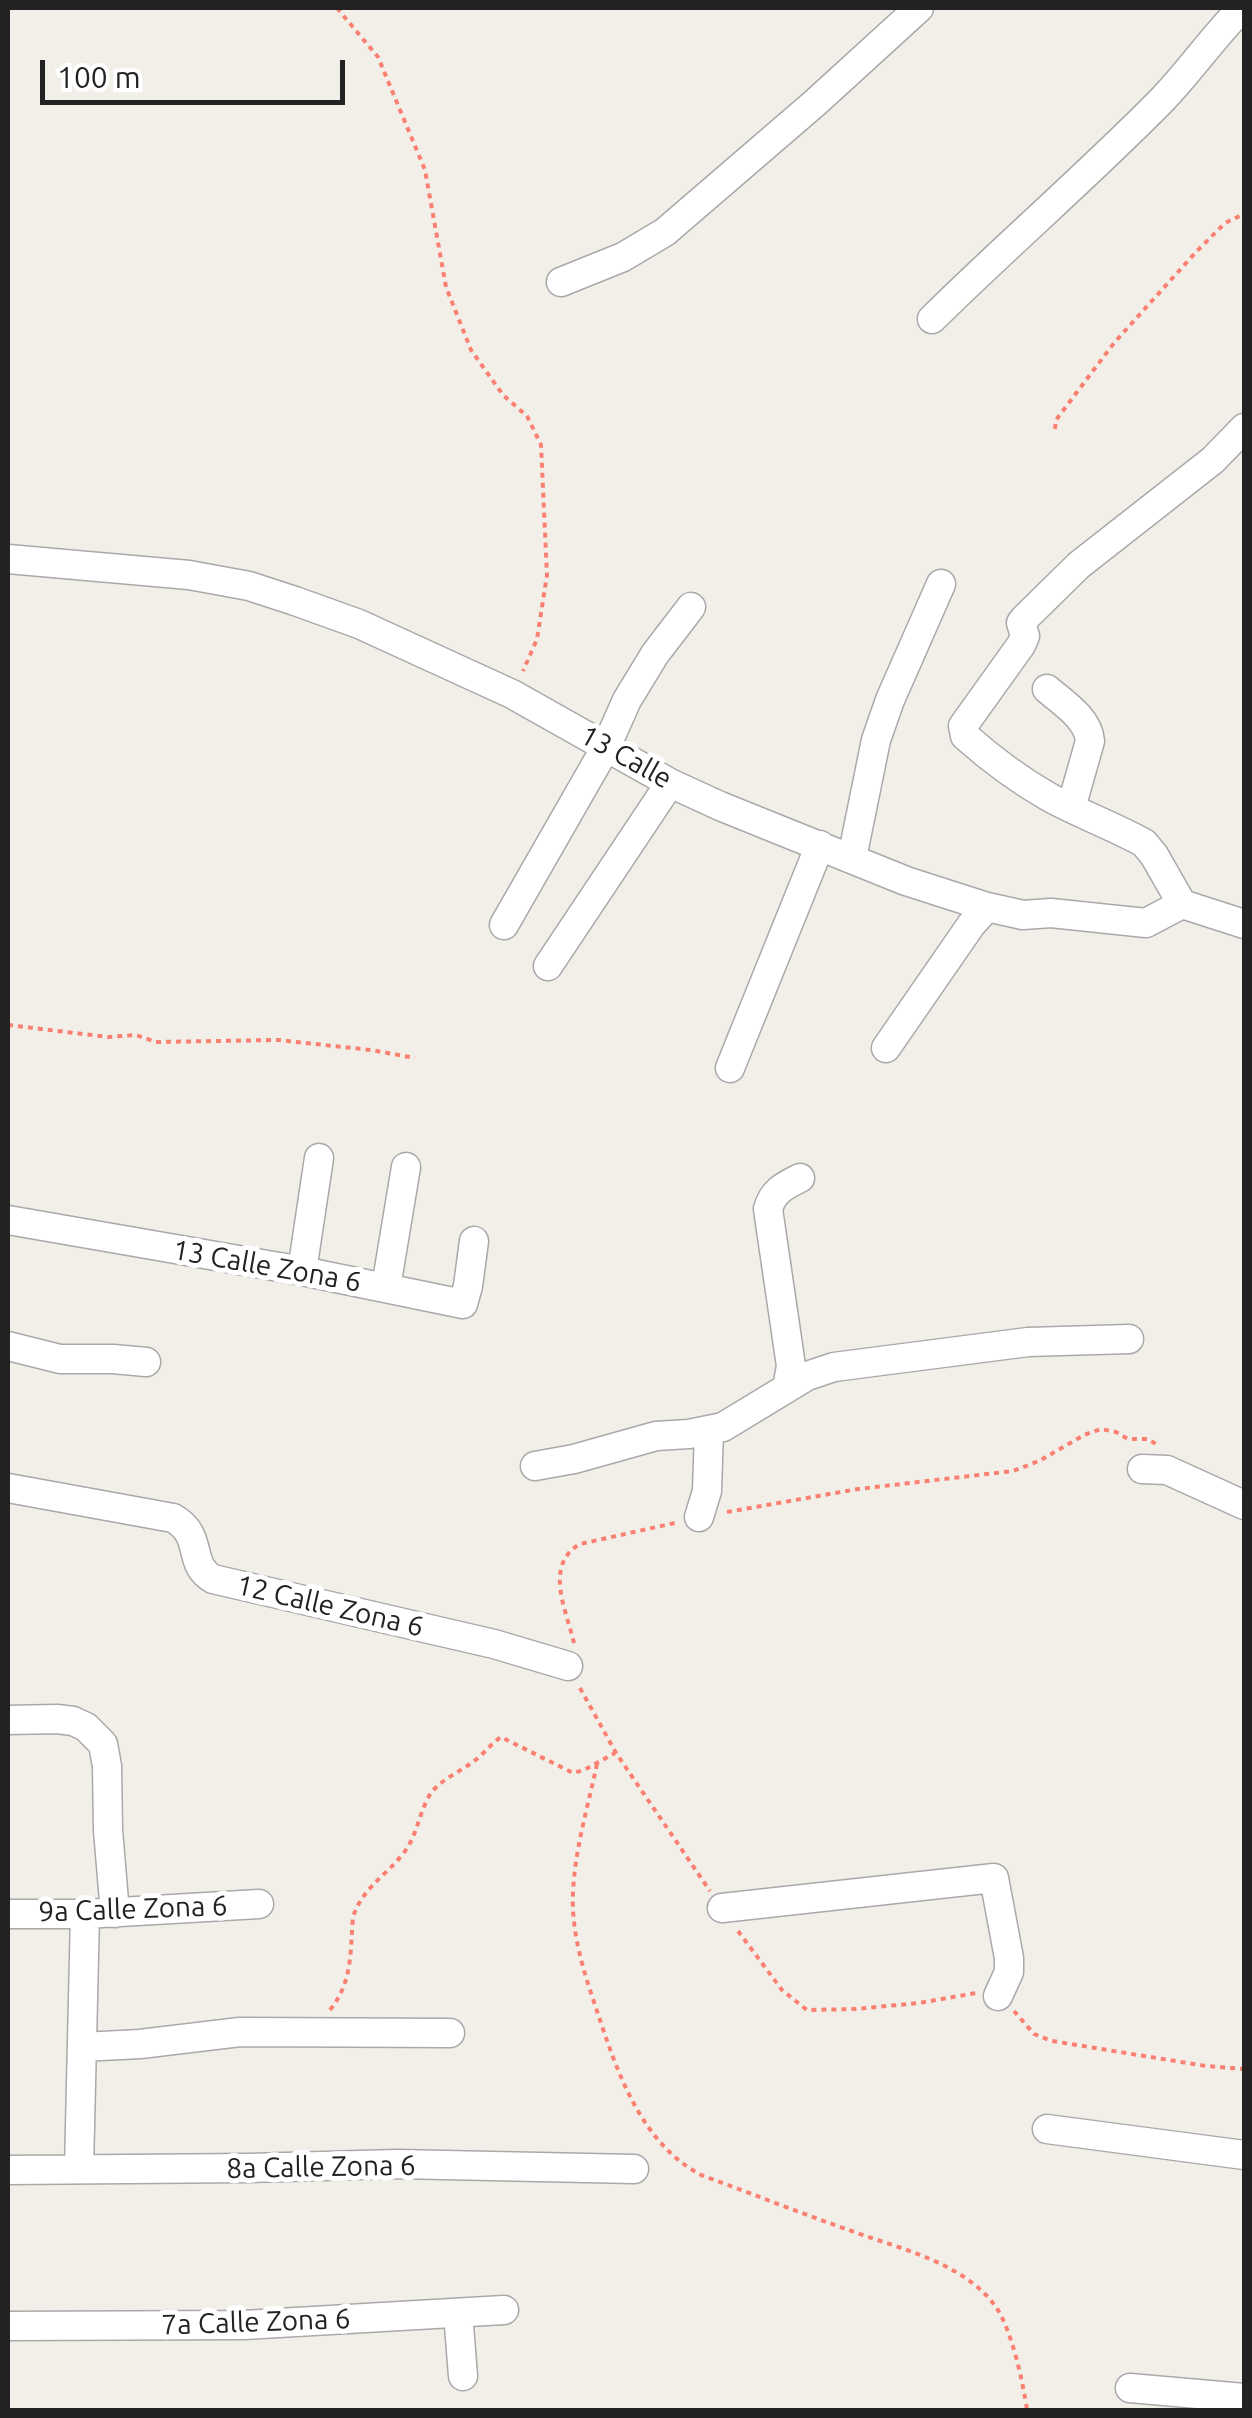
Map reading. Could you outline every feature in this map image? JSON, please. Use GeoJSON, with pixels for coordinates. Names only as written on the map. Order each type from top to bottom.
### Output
{"type":"FeatureCollection","features":[{"type":"Feature","properties":{"kind":"street"},"geometry":{"type":"LineString","coordinates":[[561,282],[623,257],[664,232],[920,8]]}},
{"type":"Feature","properties":{"kind":"street"},"geometry":{"type":"LineString","coordinates":[[932,319],[1165,97],[1242,8]]}},
{"type":"Feature","properties":{"kind":"street"},"geometry":{"type":"LineString","coordinates":[[1244,428],[1213,460],[1079,564],[1025,618],[1021,623],[1021,645],[964,726],[964,736],[1022,781],[1144,843],[1182,904],[1244,924]]}},
{"type":"Feature","properties":{"kind":"street","name":"13 Calle"},"geometry":{"type":"LineString","coordinates":[[8,559],[189,574],[249,586],[359,624],[512,694],[670,782],[768,827],[906,881],[987,907],[1024,915],[1051,913],[1146,922],[1182,904]]}},
{"type":"Feature","properties":{"kind":"street"},"geometry":{"type":"LineString","coordinates":[[852,858],[876,740],[941,584]]}},
{"type":"Feature","properties":{"kind":"street"},"geometry":{"type":"LineString","coordinates":[[504,926],[606,747],[627,700],[655,654],[691,607]]}},
{"type":"Feature","properties":{"kind":"street"},"geometry":{"type":"LineString","coordinates":[[1047,689],[1089,731],[1090,742],[1071,808]]}},
{"type":"Feature","properties":{"kind":"street"},"geometry":{"type":"LineString","coordinates":[[548,966],[670,782]]}},
{"type":"Feature","properties":{"kind":"street"},"geometry":{"type":"LineString","coordinates":[[730,1068],[820,845]]}},
{"type":"Feature","properties":{"kind":"street"},"geometry":{"type":"LineString","coordinates":[[886,1048],[971,924],[987,907]]}},
{"type":"Feature","properties":{"kind":"street"},"geometry":{"type":"LineString","coordinates":[[302,1271],[319,1158]]}},
{"type":"Feature","properties":{"kind":"street"},"geometry":{"type":"LineString","coordinates":[[386,1287],[406,1167]]}},
{"type":"Feature","properties":{"kind":"street"},"geometry":{"type":"LineString","coordinates":[[787,1388],[791,1366],[768,1209],[777,1191],[800,1178]]}},
{"type":"Feature","properties":{"kind":"street","name":"13 Calle Zona 6"},"geometry":{"type":"LineString","coordinates":[[8,1220],[302,1271],[463,1304],[474,1240]]}},
{"type":"Feature","properties":{"kind":"street"},"geometry":{"type":"LineString","coordinates":[[535,1466],[656,1436],[723,1427],[807,1376],[834,1367],[1028,1342],[1129,1338]]}},
{"type":"Feature","properties":{"kind":"street"},"geometry":{"type":"LineString","coordinates":[[8,1346],[60,1360],[146,1362]]}},
{"type":"Feature","properties":{"kind":"street"},"geometry":{"type":"LineString","coordinates":[[699,1517],[707,1490],[709,1430]]}},
{"type":"Feature","properties":{"kind":"street"},"geometry":{"type":"LineString","coordinates":[[1142,1468],[1166,1470],[1244,1505]]}},
{"type":"Feature","properties":{"kind":"street","name":"12 Calle Zona 6"},"geometry":{"type":"LineString","coordinates":[[8,1488],[173,1518],[188,1529],[200,1568],[213,1579],[494,1644],[568,1666]]}},
{"type":"Feature","properties":{"kind":"street"},"geometry":{"type":"LineString","coordinates":[[8,1720],[73,1721],[86,1727],[103,1744],[115,1913]]}},
{"type":"Feature","properties":{"kind":"street"},"geometry":{"type":"LineString","coordinates":[[722,1908],[994,1878],[1009,1958],[1009,1972],[998,1996]]}},
{"type":"Feature","properties":{"kind":"street","name":"9a Calle Zona 6"},"geometry":{"type":"LineString","coordinates":[[8,1914],[115,1913],[259,1904]]}},
{"type":"Feature","properties":{"kind":"street"},"geometry":{"type":"LineString","coordinates":[[79,2170],[85,1914]]}},
{"type":"Feature","properties":{"kind":"street"},"geometry":{"type":"LineString","coordinates":[[82,2047],[240,2032],[450,2033]]}},
{"type":"Feature","properties":{"kind":"street"},"geometry":{"type":"LineString","coordinates":[[1046,2129],[1244,2155]]}},
{"type":"Feature","properties":{"kind":"street","name":"8a Calle Zona 6"},"geometry":{"type":"LineString","coordinates":[[8,2170],[397,2164],[634,2169]]}},
{"type":"Feature","properties":{"kind":"street","name":"7a Calle Zona 6"},"geometry":{"type":"LineString","coordinates":[[8,2326],[244,2326],[504,2310]]}},
{"type":"Feature","properties":{"kind":"street"},"geometry":{"type":"LineString","coordinates":[[458,2313],[463,2376]]}},
{"type":"Feature","properties":{"kind":"street"},"geometry":{"type":"LineString","coordinates":[[1130,2388],[1244,2398]]}},
{"type":"Feature","properties":{"kind":"path"},"geometry":{"type":"LineString","coordinates":[[337,8],[378,57],[425,170],[446,287],[472,350],[504,395],[528,416],[540,445],[547,575],[538,639],[512,694]]}},
{"type":"Feature","properties":{"kind":"path"},"geometry":{"type":"LineString","coordinates":[[1055,429],[1056,420],[1114,343],[1196,252],[1226,224],[1244,214]]}},
{"type":"Feature","properties":{"kind":"path"},"geometry":{"type":"LineString","coordinates":[[8,1025],[108,1038],[136,1034],[156,1042],[278,1040],[414,1058]]}},
{"type":"Feature","properties":{"kind":"path"},"geometry":{"type":"LineString","coordinates":[[1142,1468],[1159,1456],[1159,1446],[1148,1439],[1128,1439],[1100,1430],[1012,1471],[858,1490],[699,1517],[580,1544],[561,1563],[564,1606],[574,1640],[568,1666],[616,1753],[722,1908],[782,1990],[807,2010],[919,2004],[973,1993],[998,1996],[1034,2034],[1052,2041],[1244,2070]]}},
{"type":"Feature","properties":{"kind":"path"},"geometry":{"type":"LineString","coordinates":[[321,2032],[321,2024],[340,1998],[348,1978],[356,1908],[370,1886],[405,1852],[436,1788],[501,1737],[578,1773],[616,1753]]}},
{"type":"Feature","properties":{"kind":"path"},"geometry":{"type":"LineString","coordinates":[[597,1764],[577,1861],[574,1909],[583,1972],[613,2061],[631,2099],[672,2156],[701,2175],[908,2250],[966,2279],[986,2294],[1003,2321],[1028,2410]]}}]}
